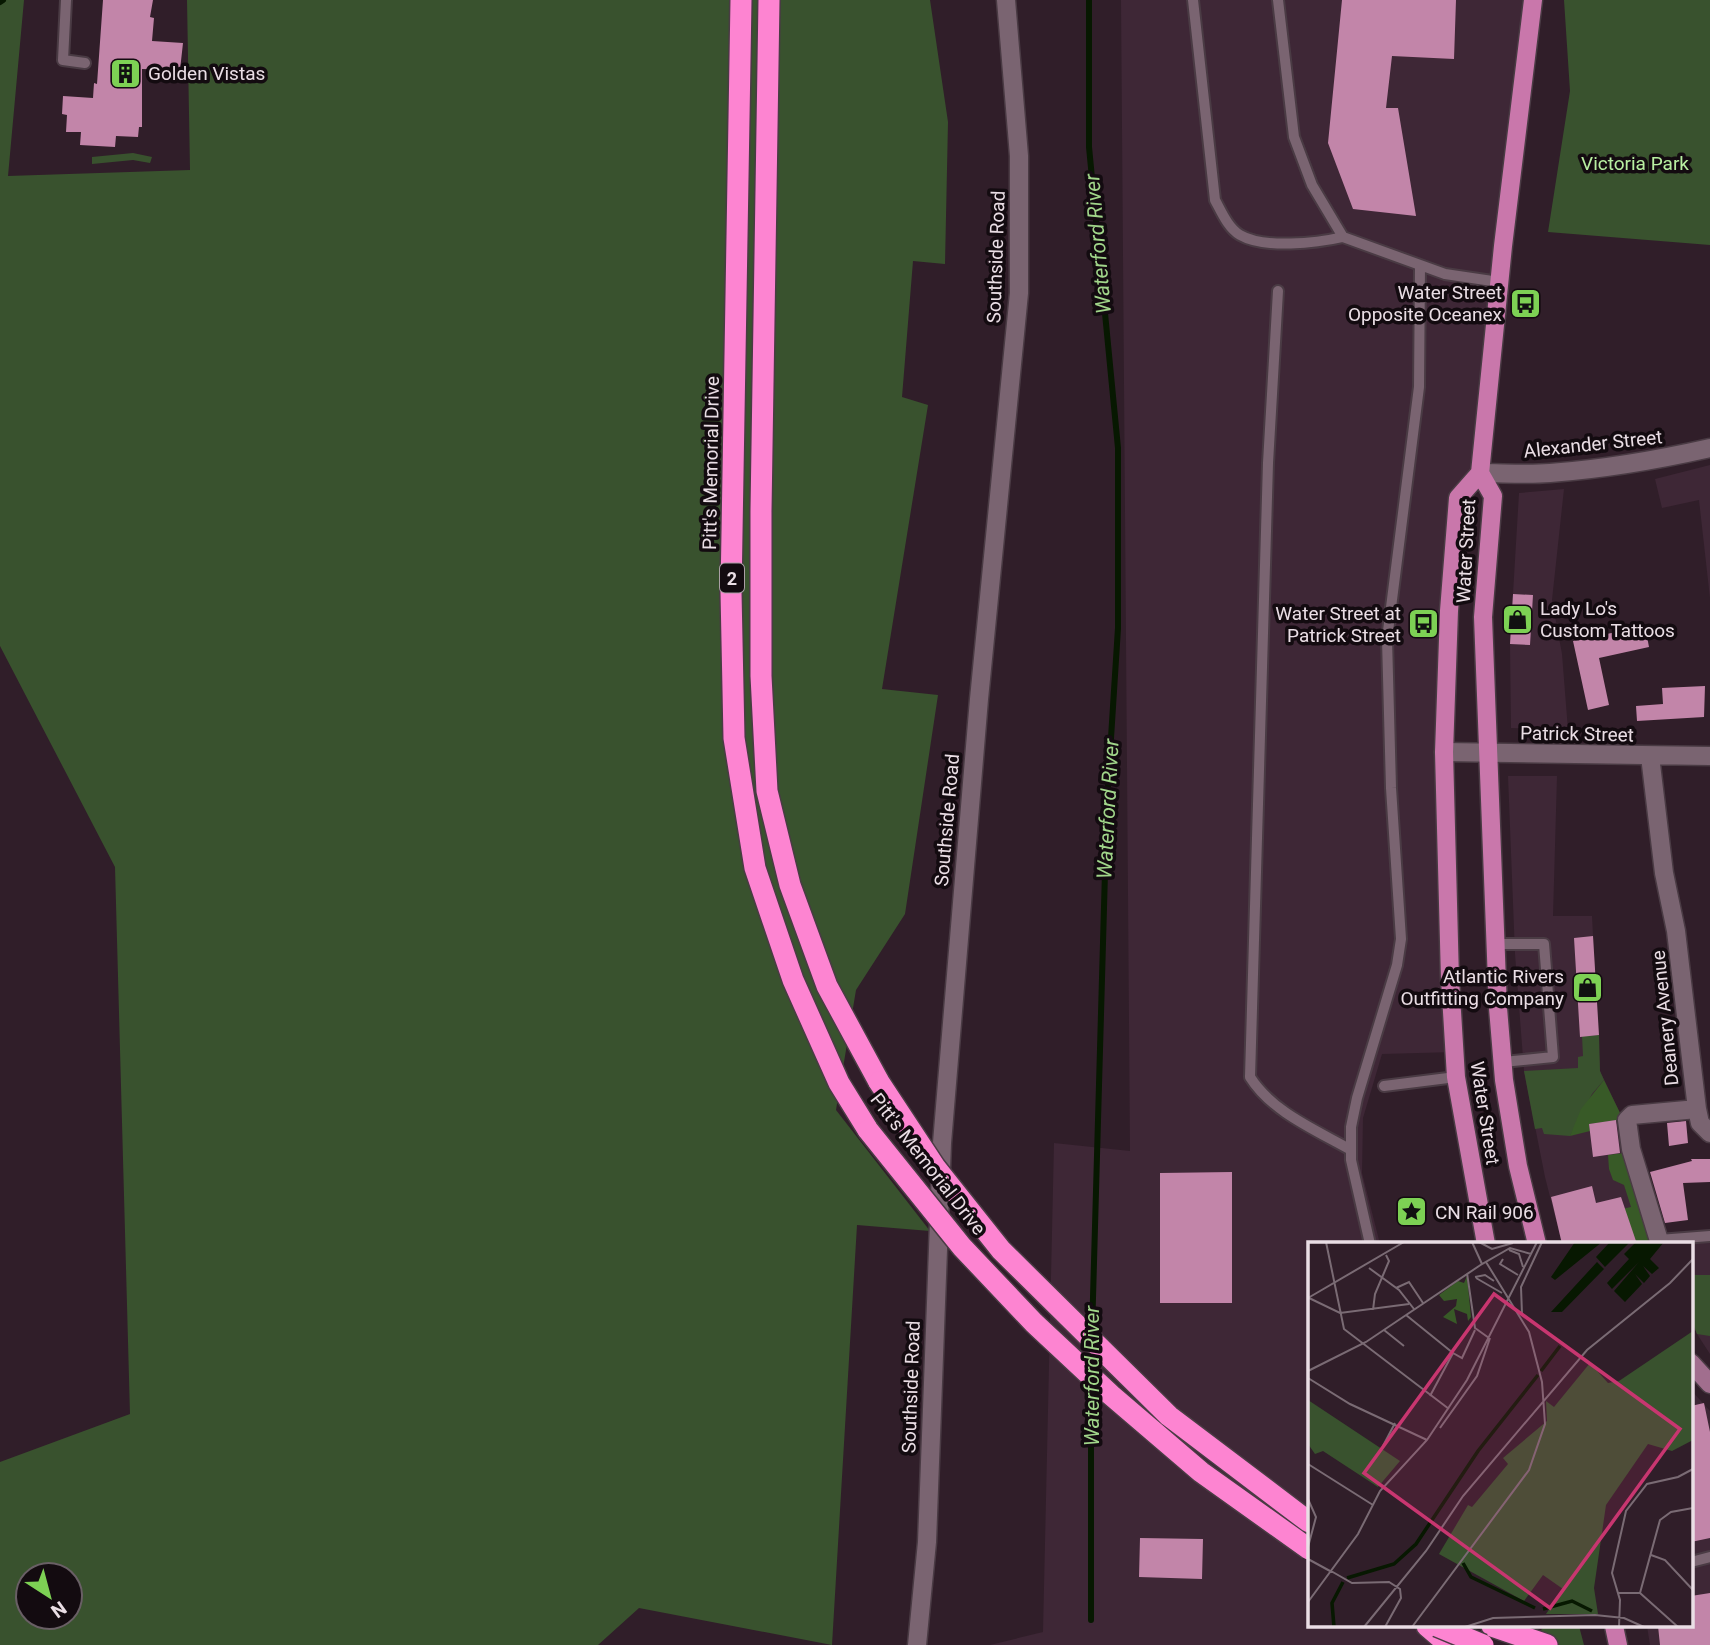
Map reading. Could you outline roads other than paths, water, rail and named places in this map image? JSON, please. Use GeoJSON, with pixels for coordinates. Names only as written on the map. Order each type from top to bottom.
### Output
{"type":"FeatureCollection","features":[{"type":"Feature","properties":{"kind":"highway","name":"Pitt's Memorial Drive"},"geometry":{"type":"LineString","coordinates":[[741,0],[731,592],[734,737],[755,868],[798,991],[839,1083],[868,1130],[962,1247],[1034,1323],[1111,1395],[1201,1472],[1308,1548]]}},
{"type":"Feature","properties":{"kind":"highway","name":"Pitt's Memorial Drive"},"geometry":{"type":"LineString","coordinates":[[769,0],[761,676],[767,791],[790,885],[827,986],[879,1082],[935,1167],[1001,1250],[1169,1416],[1308,1521]]}},
{"type":"Feature","properties":{"kind":"highway"},"geometry":{"type":"LineString","coordinates":[[1429,1628],[1449,1645]]}},
{"type":"Feature","properties":{"kind":"highway"},"geometry":{"type":"LineString","coordinates":[[1446,1628],[1547,1645]]}},
{"type":"Feature","properties":{"kind":"main road"},"geometry":{"type":"LineString","coordinates":[[1480,473],[1499,282],[1534,0]]}},
{"type":"Feature","properties":{"kind":"main road","name":"Water Street"},"geometry":{"type":"LineString","coordinates":[[1486,1242],[1456,1077],[1450,979],[1444,752],[1449,611],[1458,498],[1480,473],[1493,496],[1483,617],[1490,754],[1494,944],[1504,1080],[1518,1166],[1536,1242]]}},
{"type":"Feature","properties":{"kind":"street","name":"Southside Road"},"geometry":{"type":"LineString","coordinates":[[917,1645],[927,1542],[942,1143],[985,632],[1019,293],[1019,156],[1006,0]]}},
{"type":"Feature","properties":{"kind":"street","name":"Alexander Street"},"geometry":{"type":"LineString","coordinates":[[1480,473],[1547,474],[1607,467],[1710,448]]}},
{"type":"Feature","properties":{"kind":"street","name":"Patrick Street"},"geometry":{"type":"LineString","coordinates":[[1444,752],[1710,756]]}},
{"type":"Feature","properties":{"kind":"street","name":"Deanery Avenue"},"geometry":{"type":"LineString","coordinates":[[1650,756],[1664,873],[1681,966],[1697,1109]]}},
{"type":"Feature","properties":{"kind":"street"},"geometry":{"type":"LineString","coordinates":[[1659,1242],[1631,1149],[1627,1120],[1632,1115],[1697,1109],[1700,1123],[1710,1133]]}},
{"type":"Feature","properties":{"kind":"lane"},"geometry":{"type":"LineString","coordinates":[[66,0],[63,60],[85,63]]}},
{"type":"Feature","properties":{"kind":"lane"},"geometry":{"type":"LineString","coordinates":[[1193,0],[1215,200],[1224,219],[1240,235],[1267,242],[1314,243],[1343,237],[1445,274],[1499,282]]}},
{"type":"Feature","properties":{"kind":"lane"},"geometry":{"type":"LineString","coordinates":[[1278,0],[1294,137],[1312,186],[1343,237]]}},
{"type":"Feature","properties":{"kind":"lane"},"geometry":{"type":"LineString","coordinates":[[1370,1242],[1351,1150],[1351,1127],[1357,1098],[1397,965],[1401,939],[1391,788],[1387,639],[1419,387],[1420,266]]}},
{"type":"Feature","properties":{"kind":"lane"},"geometry":{"type":"LineString","coordinates":[[1278,291],[1267,490],[1250,1077],[1273,1103],[1351,1150]]}},
{"type":"Feature","properties":{"kind":"lane"},"geometry":{"type":"LineString","coordinates":[[1494,944],[1544,944],[1553,1057],[1503,1062]]}},
{"type":"Feature","properties":{"kind":"lane"},"geometry":{"type":"LineString","coordinates":[[1384,1086],[1456,1077]]}},
{"type":"Feature","properties":{"kind":"lane"},"geometry":{"type":"LineString","coordinates":[[1659,1242],[1710,1236]]}},
{"type":"Feature","properties":{"kind":"lane"},"geometry":{"type":"LineString","coordinates":[[1692,1562],[1710,1558]]}},
{"type":"Feature","properties":{"kind":"lane"},"geometry":{"type":"LineString","coordinates":[[1449,1628],[1457,1645]]}},
{"type":"Feature","properties":{"kind":"waterway","name":"Waterford River"},"geometry":{"type":"LineString","coordinates":[[1089,0],[1089,147],[1118,448],[1118,628],[1107,801],[1092,1333]]}},
{"type":"Feature","properties":{"kind":"waterway","name":"Waterford River"},"geometry":{"type":"LineString","coordinates":[[1091,1386],[1091,1620]]}},
{"type":"Feature","properties":{"kind":"place","name":"Golden Vistas"},"geometry":{"type":"Point","coordinates":[125,73]}},
{"type":"Feature","properties":{"kind":"place","name":"Water Street Opposite Oceanex"},"geometry":{"type":"Point","coordinates":[1525,303]}},
{"type":"Feature","properties":{"kind":"place","name":"Lady Lo's Custom Tattoos"},"geometry":{"type":"Point","coordinates":[1517,619]}},
{"type":"Feature","properties":{"kind":"place","name":"Water Street at Patrick Street"},"geometry":{"type":"Point","coordinates":[1424,624]}},
{"type":"Feature","properties":{"kind":"place","name":"Atlantic Rivers Outfitting Company"},"geometry":{"type":"Point","coordinates":[1587,987]}},
{"type":"Feature","properties":{"kind":"place","name":"CN Rail 906"},"geometry":{"type":"Point","coordinates":[1412,1212]}},
{"type":"Feature","properties":{"kind":"park label","name":"Victoria Park"},"geometry":{"type":"Point","coordinates":[1635,163]}}]}
